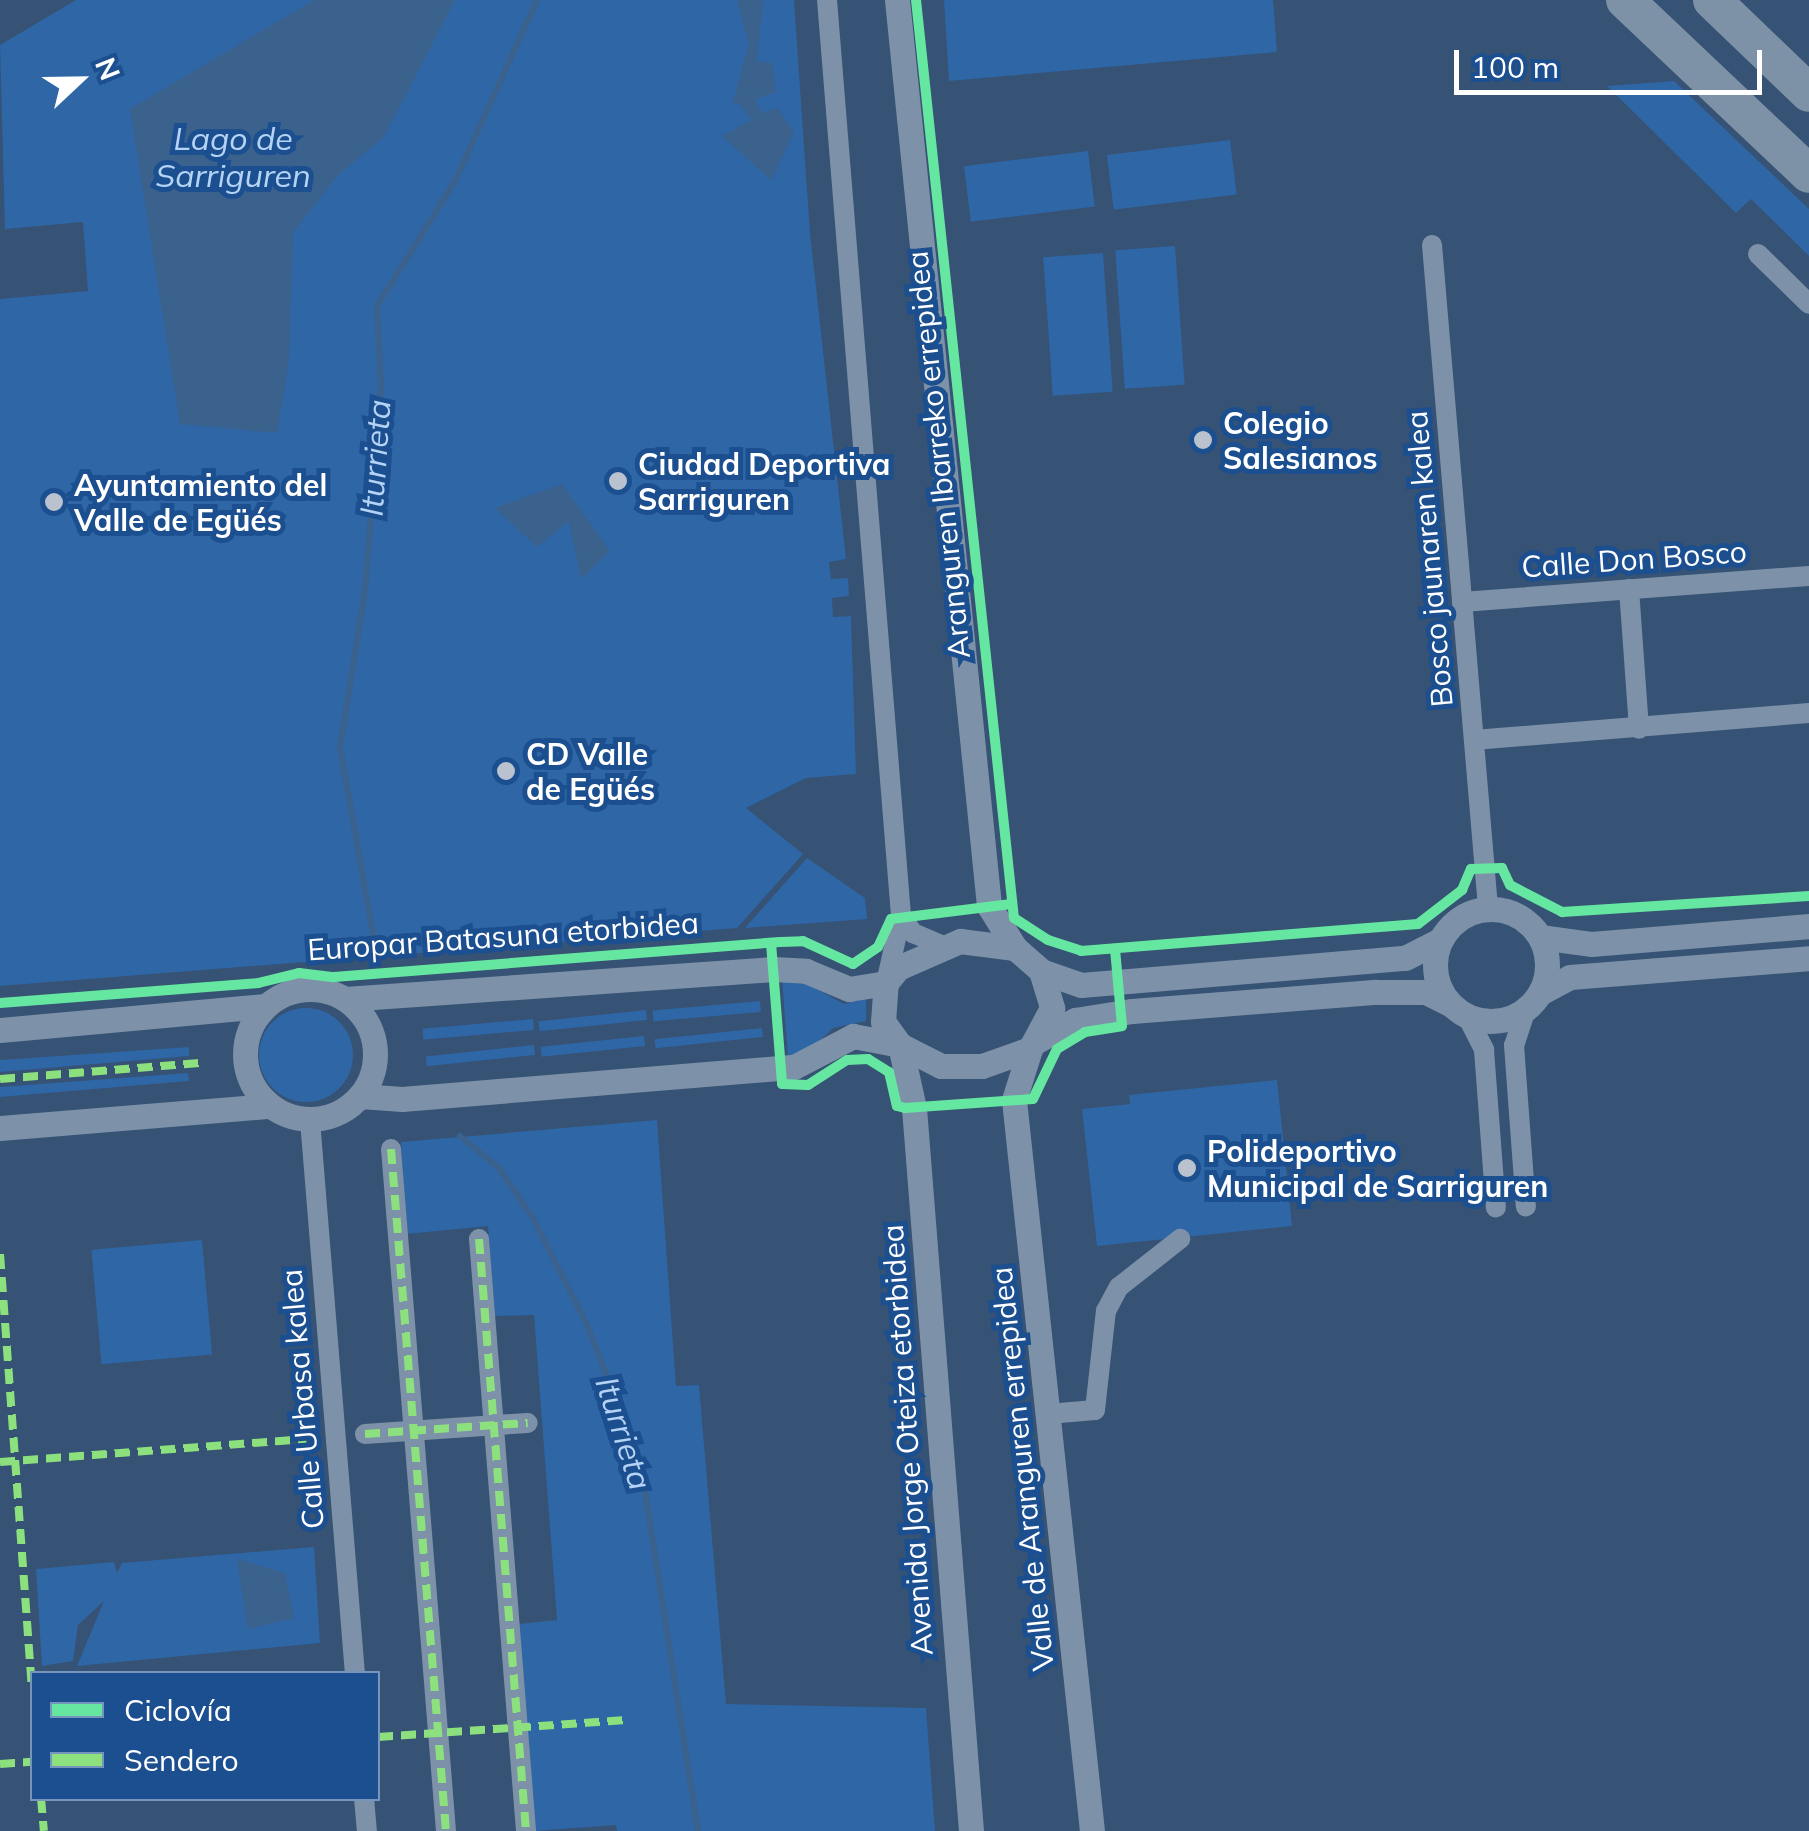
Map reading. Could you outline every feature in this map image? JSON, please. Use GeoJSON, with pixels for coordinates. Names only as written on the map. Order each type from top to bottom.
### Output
{"type":"FeatureCollection","features":[{"type":"Feature","properties":{"kind":"highway"},"geometry":{"type":"LineString","coordinates":[[1626,0],[1809,174]]}},
{"type":"Feature","properties":{"kind":"highway"},"geometry":{"type":"LineString","coordinates":[[1648,0],[1809,152]]}},
{"type":"Feature","properties":{"kind":"highway"},"geometry":{"type":"LineString","coordinates":[[1712,0],[1809,93]]}},
{"type":"Feature","properties":{"kind":"street"},"geometry":{"type":"LineString","coordinates":[[827,0],[900,916],[886,983],[884,1022],[900,1045],[922,1060],[972,1067],[1014,1100],[1032,1046],[1052,1008],[1041,971]]}},
{"type":"Feature","properties":{"kind":"street","name":"Aranguren Ibarreko errepidea"},"geometry":{"type":"LineString","coordinates":[[898,0],[989,906]]}},
{"type":"Feature","properties":{"kind":"street","name":"Bosco jaunaren kalea"},"geometry":{"type":"LineString","coordinates":[[1432,245],[1488,908]]}},
{"type":"Feature","properties":{"kind":"street"},"geometry":{"type":"LineString","coordinates":[[1758,254],[1809,304]]}},
{"type":"Feature","properties":{"kind":"street","name":"Calle Don Bosco"},"geometry":{"type":"LineString","coordinates":[[1462,602],[1809,576]]}},
{"type":"Feature","properties":{"kind":"street"},"geometry":{"type":"LineString","coordinates":[[1628,589],[1639,729]]}},
{"type":"Feature","properties":{"kind":"street"},"geometry":{"type":"LineString","coordinates":[[1474,740],[1809,713]]}},
{"type":"Feature","properties":{"kind":"street"},"geometry":{"type":"LineString","coordinates":[[886,983],[910,959],[951,944],[989,906],[1015,948],[1041,971],[1081,985],[1405,958],[1439,941],[1459,918],[1488,908],[1518,915],[1540,937],[1547,955],[1514,1046],[1526,1207]]}},
{"type":"Feature","properties":{"kind":"street"},"geometry":{"type":"LineString","coordinates":[[900,916],[913,933],[951,944],[1015,948]]}},
{"type":"Feature","properties":{"kind":"street"},"geometry":{"type":"LineString","coordinates":[[1540,937],[1590,944],[1809,926]]}},
{"type":"Feature","properties":{"kind":"street"},"geometry":{"type":"LineString","coordinates":[[1439,941],[1435,975],[1484,1050],[1496,1208]]}},
{"type":"Feature","properties":{"kind":"street"},"geometry":{"type":"LineString","coordinates":[[914,1108],[936,1075],[1032,1046],[1075,1020],[1132,1011],[1376,992],[1426,992],[1459,1011],[1504,1020],[1570,977],[1809,958]]}},
{"type":"Feature","properties":{"kind":"street","name":"Europar Batasuna etorbidea"},"geometry":{"type":"LineString","coordinates":[[346,999],[773,969],[806,971],[849,989],[886,983]]}},
{"type":"Feature","properties":{"kind":"street"},"geometry":{"type":"LineString","coordinates":[[0,1030],[266,1006],[304,989],[346,999],[372,1034],[375,1056],[360,1096],[329,1117],[310,1120],[270,1106],[0,1128]]}},
{"type":"Feature","properties":{"kind":"street"},"geometry":{"type":"LineString","coordinates":[[266,1006],[254,1021],[245,1058],[248,1076],[270,1106]]}},
{"type":"Feature","properties":{"kind":"street"},"geometry":{"type":"LineString","coordinates":[[360,1096],[402,1099],[773,1069],[808,1062],[852,1036],[900,1045]]}},
{"type":"Feature","properties":{"kind":"street","name":"Avenida Jorge Oteiza etorbidea"},"geometry":{"type":"LineString","coordinates":[[900,1045],[914,1108],[970,1831]]}},
{"type":"Feature","properties":{"kind":"street","name":"Valle de Aranguren errepidea"},"geometry":{"type":"LineString","coordinates":[[1014,1100],[1092,1831]]}},
{"type":"Feature","properties":{"kind":"street","name":"Calle Urbasa kalea"},"geometry":{"type":"LineString","coordinates":[[310,1120],[354,1671]]}},
{"type":"Feature","properties":{"kind":"street"},"geometry":{"type":"LineString","coordinates":[[391,1150],[446,1831]]}},
{"type":"Feature","properties":{"kind":"street"},"geometry":{"type":"LineString","coordinates":[[479,1239],[526,1831]]}},
{"type":"Feature","properties":{"kind":"street"},"geometry":{"type":"LineString","coordinates":[[1048,1414],[1095,1410],[1106,1311],[1119,1287],[1180,1239]]}},
{"type":"Feature","properties":{"kind":"street","name":"Calle Urbasa kalea"},"geometry":{"type":"LineString","coordinates":[[365,1434],[528,1423]]}},
{"type":"Feature","properties":{"kind":"street"},"geometry":{"type":"LineString","coordinates":[[364,1801],[367,1831]]}},
{"type":"Feature","properties":{"kind":"shaded area"},"geometry":{"type":"Polygon","coordinates":[[[76,0],[794,0],[810,233],[846,559],[829,562],[831,579],[848,578],[849,596],[832,598],[833,617],[851,616],[856,774],[806,778],[746,808],[803,854],[737,928],[0,986],[0,299],[88,291],[83,222],[5,229],[0,45],[76,0]]]}},
{"type":"Feature","properties":{"kind":"shaded area"},"geometry":{"type":"Polygon","coordinates":[[[944,0],[1273,0],[1277,52],[949,81],[944,0]]]}},
{"type":"Feature","properties":{"kind":"shaded area"},"geometry":{"type":"Polygon","coordinates":[[[1674,81],[1809,209],[1809,256],[1751,199],[1736,213],[1607,86],[1674,81]]]}},
{"type":"Feature","properties":{"kind":"shaded area"},"geometry":{"type":"Polygon","coordinates":[[[1230,140],[1237,195],[1114,210],[1107,155],[1230,140]]]}},
{"type":"Feature","properties":{"kind":"shaded area"},"geometry":{"type":"Polygon","coordinates":[[[1088,151],[1095,207],[971,222],[964,166],[1088,151]]]}},
{"type":"Feature","properties":{"kind":"shaded area"},"geometry":{"type":"Polygon","coordinates":[[[1175,246],[1185,385],[1125,389],[1115,250],[1175,246]]]}},
{"type":"Feature","properties":{"kind":"shaded area"},"geometry":{"type":"Polygon","coordinates":[[[1103,253],[1113,392],[1053,396],[1043,257],[1103,253]]]}},
{"type":"Feature","properties":{"kind":"shaded area"},"geometry":{"type":"Polygon","coordinates":[[[807,858],[865,898],[867,919],[745,928],[807,858]]]}},
{"type":"Feature","properties":{"kind":"shaded area"},"geometry":{"type":"Polygon","coordinates":[[[782,979],[805,983],[844,1004],[866,999],[866,1021],[833,1028],[811,1049],[788,1056],[782,979]]]}},
{"type":"Feature","properties":{"kind":"shaded area"},"geometry":{"type":"Polygon","coordinates":[[[760,1001],[761,1012],[653,1021],[652,1010],[760,1001]]]}},
{"type":"Feature","properties":{"kind":"shaded area"},"geometry":{"type":"Polygon","coordinates":[[[297,1008],[315,1008],[340,1021],[350,1037],[350,1073],[340,1089],[315,1102],[297,1102],[272,1089],[259,1064],[259,1046],[272,1021],[297,1008]]]}},
{"type":"Feature","properties":{"kind":"shaded area"},"geometry":{"type":"Polygon","coordinates":[[[646,1010],[647,1020],[540,1031],[539,1021],[646,1010]]]}},
{"type":"Feature","properties":{"kind":"shaded area"},"geometry":{"type":"Polygon","coordinates":[[[533,1019],[534,1030],[423,1040],[422,1029],[533,1019]]]}},
{"type":"Feature","properties":{"kind":"shaded area"},"geometry":{"type":"Polygon","coordinates":[[[762,1028],[763,1037],[656,1048],[655,1039],[762,1028]]]}},
{"type":"Feature","properties":{"kind":"shaded area"},"geometry":{"type":"Polygon","coordinates":[[[644,1036],[645,1046],[542,1057],[541,1047],[644,1036]]]}},
{"type":"Feature","properties":{"kind":"shaded area"},"geometry":{"type":"Polygon","coordinates":[[[534,1045],[535,1055],[427,1066],[426,1056],[534,1045]]]}},
{"type":"Feature","properties":{"kind":"shaded area"},"geometry":{"type":"Polygon","coordinates":[[[189,1047],[189,1056],[0,1072],[0,1060],[189,1047]]]}},
{"type":"Feature","properties":{"kind":"shaded area"},"geometry":{"type":"Polygon","coordinates":[[[188,1073],[189,1081],[0,1097],[0,1087],[188,1073]]]}},
{"type":"Feature","properties":{"kind":"shaded area","name":"Polideportivo Municipal de Sarriguren"},"geometry":{"type":"Polygon","coordinates":[[[1277,1080],[1292,1226],[1097,1246],[1082,1109],[1130,1104],[1129,1095],[1277,1080]]]}},
{"type":"Feature","properties":{"kind":"shaded area"},"geometry":{"type":"Polygon","coordinates":[[[657,1120],[676,1386],[699,1385],[726,1704],[926,1708],[935,1831],[617,1831],[616,1825],[534,1831],[519,1624],[557,1620],[534,1315],[495,1316],[488,1226],[406,1234],[401,1142],[657,1120]]]}},
{"type":"Feature","properties":{"kind":"shaded area"},"geometry":{"type":"Polygon","coordinates":[[[202,1240],[212,1355],[101,1364],[91,1250],[202,1240]]]}},
{"type":"Feature","properties":{"kind":"shaded area"},"geometry":{"type":"Polygon","coordinates":[[[314,1547],[320,1643],[77,1666],[104,1601],[78,1625],[73,1661],[42,1666],[36,1569],[114,1562],[117,1573],[122,1563],[314,1547]]]}},
{"type":"Feature","properties":{"kind":"water","name":"Lago de Sarriguren"},"geometry":{"type":"Polygon","coordinates":[[[314,0],[455,0],[384,137],[337,176],[293,233],[289,361],[277,433],[180,424],[130,109],[314,0]]]}},
{"type":"Feature","properties":{"kind":"water"},"geometry":{"type":"Polygon","coordinates":[[[737,0],[763,0],[757,61],[772,63],[776,92],[755,100],[762,113],[778,108],[794,133],[771,180],[722,136],[751,120],[740,104],[732,105],[749,44],[737,0]]]}},
{"type":"Feature","properties":{"kind":"water"},"geometry":{"type":"Polygon","coordinates":[[[562,484],[610,551],[581,579],[569,521],[537,547],[495,508],[562,484]]]}},
{"type":"Feature","properties":{"kind":"water"},"geometry":{"type":"Polygon","coordinates":[[[237,1559],[285,1573],[294,1618],[248,1629],[237,1559]]]}},
{"type":"Feature","properties":{"kind":"waterway","name":"Iturrieta"},"geometry":{"type":"LineString","coordinates":[[376,951],[340,747],[365,591],[381,386],[377,306],[455,181],[537,0]]}},
{"type":"Feature","properties":{"kind":"waterway","name":"Iturrieta"},"geometry":{"type":"LineString","coordinates":[[460,1136],[499,1168],[533,1218],[587,1325],[640,1460],[698,1831]]}},
{"type":"Feature","properties":{"kind":"marked path"},"geometry":{"type":"LineString","coordinates":[[0,1079],[199,1063]]}},
{"type":"Feature","properties":{"kind":"marked path"},"geometry":{"type":"LineString","coordinates":[[391,1149],[446,1831]]}},
{"type":"Feature","properties":{"kind":"marked path"},"geometry":{"type":"LineString","coordinates":[[479,1239],[526,1831]]}},
{"type":"Feature","properties":{"kind":"marked path"},"geometry":{"type":"LineString","coordinates":[[0,1254],[31,1671]]}},
{"type":"Feature","properties":{"kind":"marked path"},"geometry":{"type":"LineString","coordinates":[[365,1434],[528,1423]]}},
{"type":"Feature","properties":{"kind":"marked path"},"geometry":{"type":"LineString","coordinates":[[0,1462],[306,1439]]}},
{"type":"Feature","properties":{"kind":"marked path"},"geometry":{"type":"LineString","coordinates":[[380,1737],[629,1720]]}},
{"type":"Feature","properties":{"kind":"marked path"},"geometry":{"type":"LineString","coordinates":[[0,1764],[30,1762]]}},
{"type":"Feature","properties":{"kind":"marked path"},"geometry":{"type":"LineString","coordinates":[[41,1801],[44,1831]]}},
{"type":"Feature","properties":{"kind":"cycle path"},"geometry":{"type":"LineString","coordinates":[[916,0],[1014,918],[1048,940],[1081,951],[1418,924],[1462,890],[1471,869],[1502,868],[1510,885],[1562,912],[1809,896]]}},
{"type":"Feature","properties":{"kind":"cycle path"},"geometry":{"type":"LineString","coordinates":[[0,1003],[258,983],[299,973],[334,977],[780,942],[803,941],[853,964],[878,947],[891,919],[1011,904]]}},
{"type":"Feature","properties":{"kind":"cycle path"},"geometry":{"type":"LineString","coordinates":[[771,943],[782,1084],[808,1085],[847,1060],[868,1059],[889,1072],[897,1106],[905,1108],[1033,1099],[1057,1049],[1085,1032],[1122,1026],[1115,949]]}},
{"type":"Feature","properties":{"kind":"place","name":"Colegio Salesianos"},"geometry":{"type":"Point","coordinates":[1203,440]}},
{"type":"Feature","properties":{"kind":"place","name":"Ciudad Deportiva Sarriguren"},"geometry":{"type":"Point","coordinates":[618,481]}},
{"type":"Feature","properties":{"kind":"place","name":"Ayuntamiento del Valle de Egüés"},"geometry":{"type":"Point","coordinates":[54,502]}},
{"type":"Feature","properties":{"kind":"place","name":"CD Valle de Egüés"},"geometry":{"type":"Point","coordinates":[506,771]}},
{"type":"Feature","properties":{"kind":"place","name":"Polideportivo Municipal de Sarriguren"},"geometry":{"type":"Point","coordinates":[1187,1168]}}]}
